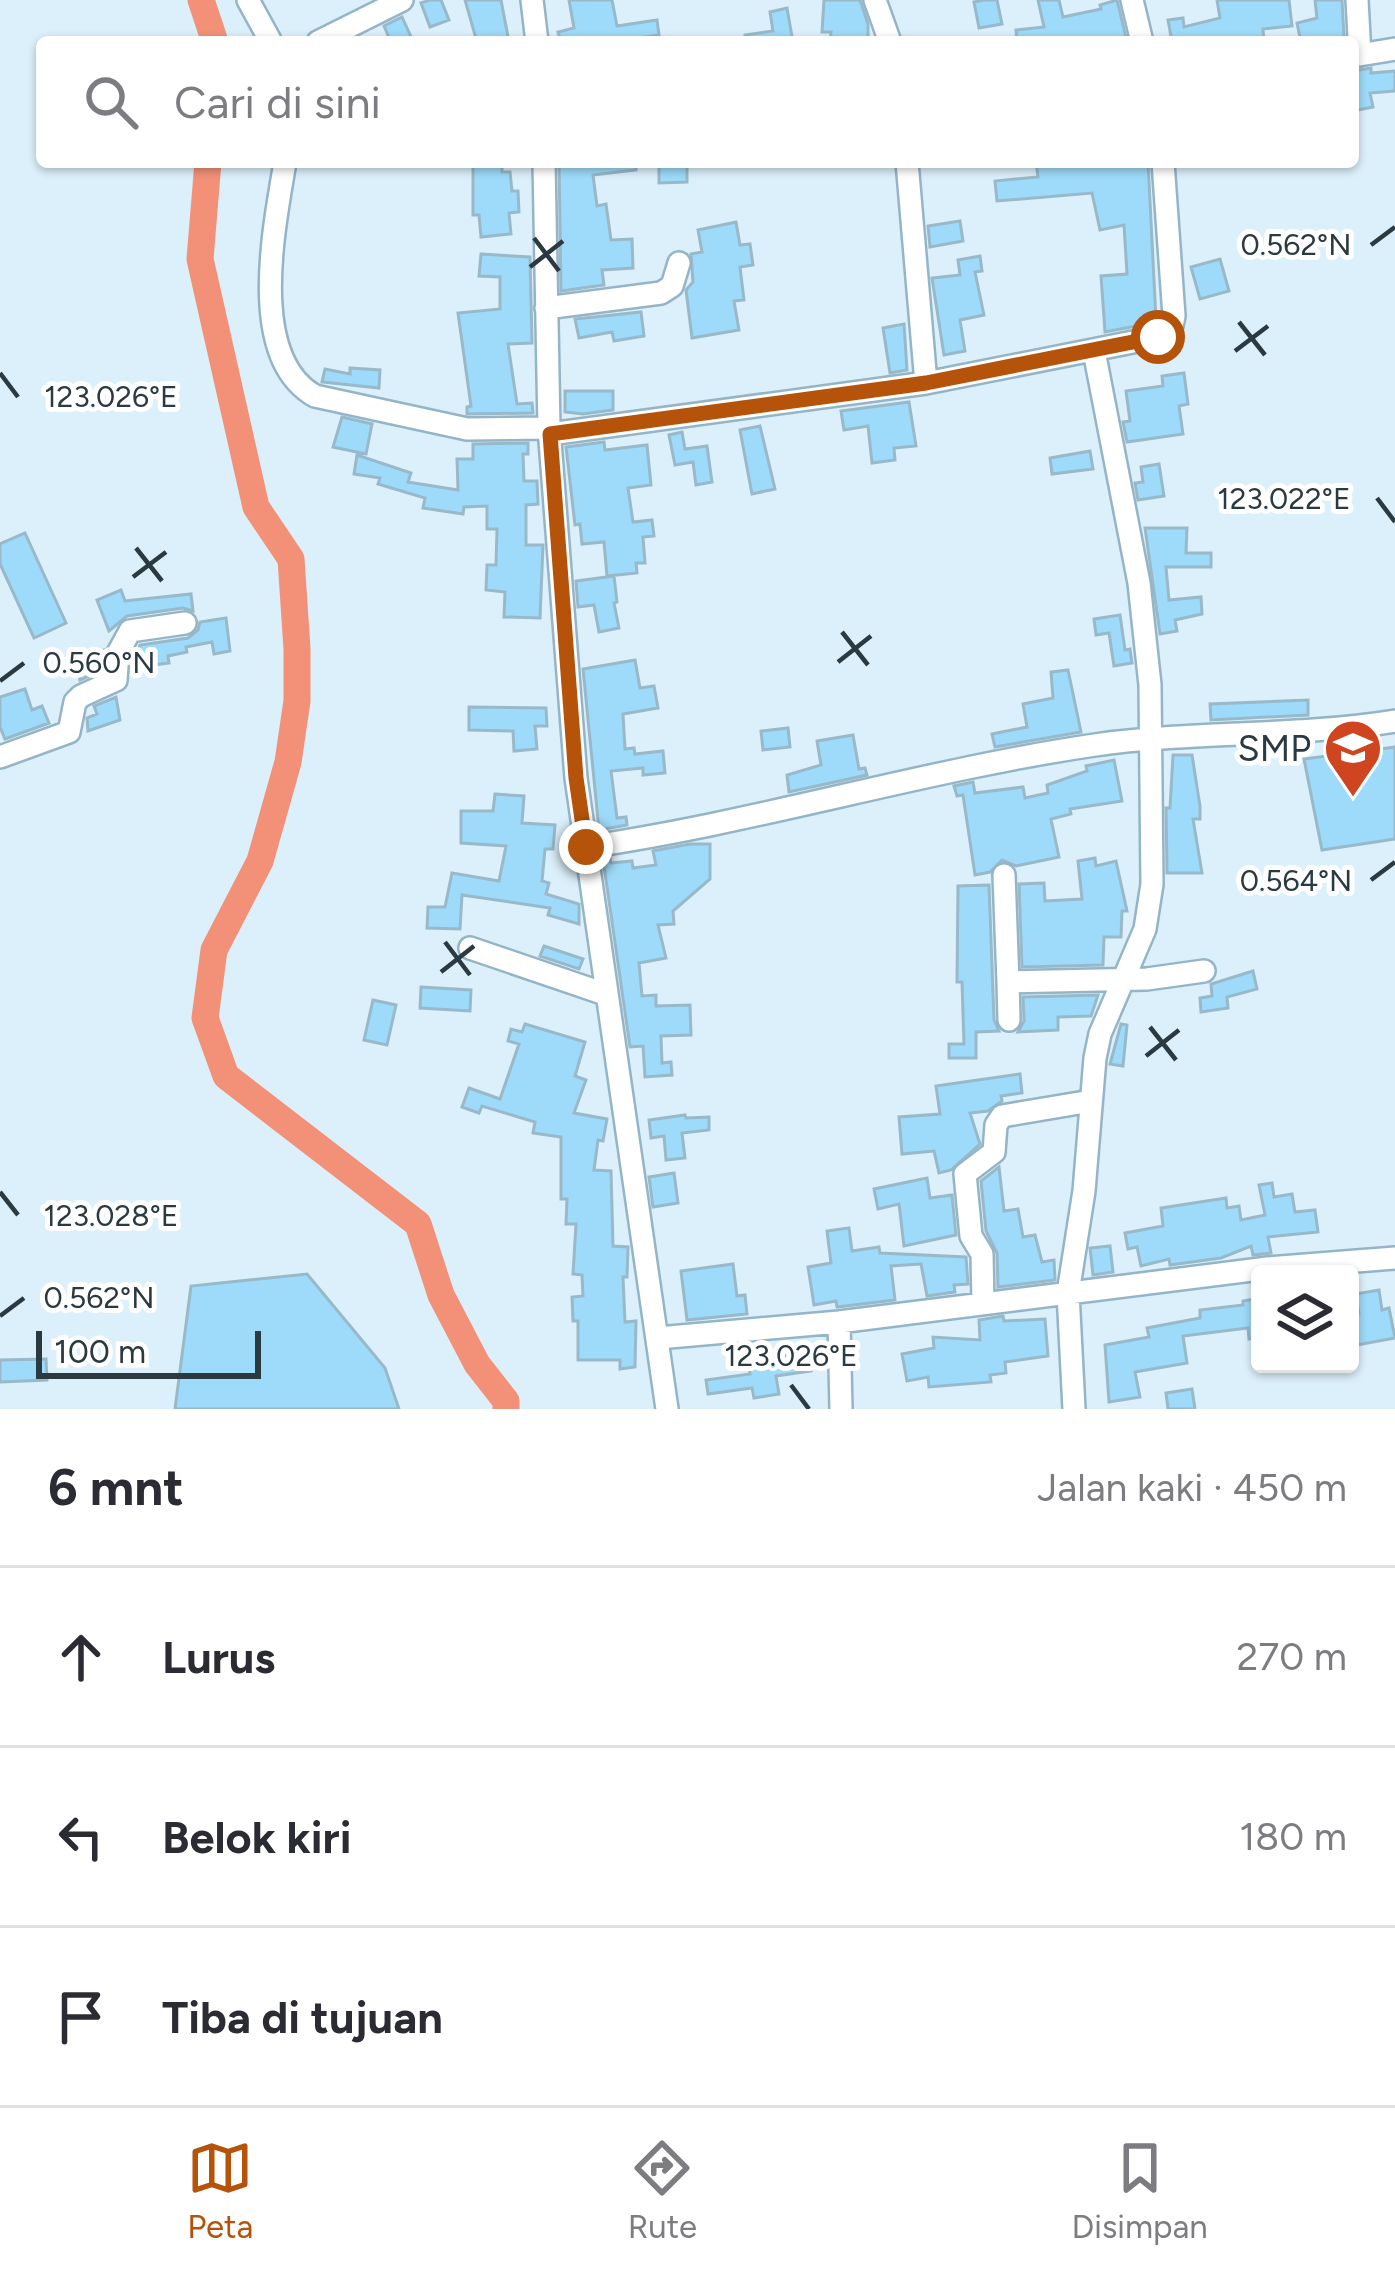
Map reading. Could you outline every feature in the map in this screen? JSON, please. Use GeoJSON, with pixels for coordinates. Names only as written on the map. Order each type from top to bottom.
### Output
{"type":"FeatureCollection","features":[{"type":"Feature","properties":{"kind":"street"},"geometry":{"type":"LineString","coordinates":[[331,36],[402,0]]}},
{"type":"Feature","properties":{"kind":"street"},"geometry":{"type":"LineString","coordinates":[[532,0],[536,36]]}},
{"type":"Feature","properties":{"kind":"street"},"geometry":{"type":"LineString","coordinates":[[875,0],[888,36]]}},
{"type":"Feature","properties":{"kind":"street"},"geometry":{"type":"LineString","coordinates":[[1132,0],[1141,36]]}},
{"type":"Feature","properties":{"kind":"street"},"geometry":{"type":"LineString","coordinates":[[1356,36],[1357,0]]}},
{"type":"Feature","properties":{"kind":"street"},"geometry":{"type":"LineString","coordinates":[[249,3],[268,36]]}},
{"type":"Feature","properties":{"kind":"street"},"geometry":{"type":"LineString","coordinates":[[1359,55],[1395,49]]}},
{"type":"Feature","properties":{"kind":"street"},"geometry":{"type":"LineString","coordinates":[[284,168],[269,280],[277,342],[304,390],[467,429],[550,431],[926,383],[1158,337],[1172,326],[1163,168]]}},
{"type":"Feature","properties":{"kind":"street"},"geometry":{"type":"LineString","coordinates":[[544,168],[550,431],[576,778],[668,1409]]}},
{"type":"Feature","properties":{"kind":"street"},"geometry":{"type":"LineString","coordinates":[[908,168],[926,383]]}},
{"type":"Feature","properties":{"kind":"street"},"geometry":{"type":"LineString","coordinates":[[546,308],[661,293],[672,286],[679,263]]}},
{"type":"Feature","properties":{"kind":"street"},"geometry":{"type":"LineString","coordinates":[[1074,1409],[1068,1293],[1100,1034],[1127,978],[1150,904],[1150,685],[1139,583],[1094,351]]}},
{"type":"Feature","properties":{"kind":"street"},"geometry":{"type":"LineString","coordinates":[[0,757],[69,732],[75,702],[116,680],[118,653],[130,631],[185,623]]}},
{"type":"Feature","properties":{"kind":"street"},"geometry":{"type":"LineString","coordinates":[[586,847],[682,833],[1099,744],[1395,721]]}},
{"type":"Feature","properties":{"kind":"street"},"geometry":{"type":"LineString","coordinates":[[1004,875],[1009,1020]]}},
{"type":"Feature","properties":{"kind":"street"},"geometry":{"type":"LineString","coordinates":[[470,948],[605,994]]}},
{"type":"Feature","properties":{"kind":"street"},"geometry":{"type":"LineString","coordinates":[[1007,982],[1171,977],[1204,971]]}},
{"type":"Feature","properties":{"kind":"street"},"geometry":{"type":"LineString","coordinates":[[983,1303],[982,1254],[971,1236],[965,1174],[994,1152],[996,1125],[1002,1116],[1091,1101]]}},
{"type":"Feature","properties":{"kind":"street"},"geometry":{"type":"LineString","coordinates":[[658,1338],[839,1322],[1268,1268],[1395,1258]]}},
{"type":"Feature","properties":{"kind":"street"},"geometry":{"type":"LineString","coordinates":[[839,1322],[841,1409]]}},
{"type":"Feature","properties":{"kind":"building"},"geometry":{"type":"Polygon","coordinates":[[[441,0],[449,20],[430,27],[421,3],[441,0]]]}},
{"type":"Feature","properties":{"kind":"building"},"geometry":{"type":"Polygon","coordinates":[[[465,0],[501,0],[508,36],[475,36],[465,0]]]}},
{"type":"Feature","properties":{"kind":"building"},"geometry":{"type":"Polygon","coordinates":[[[569,0],[612,0],[617,26],[657,20],[659,35],[559,36],[558,32],[574,28],[569,0]]]}},
{"type":"Feature","properties":{"kind":"building"},"geometry":{"type":"Polygon","coordinates":[[[824,0],[860,0],[868,36],[822,32],[824,0]]]}},
{"type":"Feature","properties":{"kind":"building"},"geometry":{"type":"Polygon","coordinates":[[[997,0],[1002,24],[979,28],[974,2],[997,0]]]}},
{"type":"Feature","properties":{"kind":"building"},"geometry":{"type":"Polygon","coordinates":[[[1038,0],[1059,0],[1063,17],[1101,9],[1100,5],[1117,0],[1126,36],[1016,36],[1016,30],[1044,27],[1038,0]]]}},
{"type":"Feature","properties":{"kind":"building"},"geometry":{"type":"Polygon","coordinates":[[[1217,0],[1289,0],[1292,26],[1263,29],[1264,36],[1171,36],[1168,20],[1183,18],[1184,27],[1220,18],[1217,0]]]}},
{"type":"Feature","properties":{"kind":"building"},"geometry":{"type":"Polygon","coordinates":[[[1315,0],[1342,0],[1344,36],[1300,36],[1297,23],[1317,18],[1315,0]]]}},
{"type":"Feature","properties":{"kind":"building"},"geometry":{"type":"Polygon","coordinates":[[[787,8],[792,36],[745,36],[773,31],[770,12],[787,8]]]}},
{"type":"Feature","properties":{"kind":"building"},"geometry":{"type":"Polygon","coordinates":[[[402,17],[411,36],[388,36],[384,26],[402,17]]]}},
{"type":"Feature","properties":{"kind":"building"},"geometry":{"type":"Polygon","coordinates":[[[1359,70],[1395,71],[1395,91],[1370,93],[1373,107],[1359,110],[1359,70]]]}},
{"type":"Feature","properties":{"kind":"building"},"geometry":{"type":"Polygon","coordinates":[[[473,168],[510,172],[512,191],[518,191],[519,212],[509,213],[511,234],[481,237],[479,215],[473,215],[473,168]]]}},
{"type":"Feature","properties":{"kind":"building"},"geometry":{"type":"Polygon","coordinates":[[[559,168],[636,168],[593,175],[597,206],[606,204],[611,240],[632,239],[633,268],[602,270],[604,285],[561,291],[559,168]]]}},
{"type":"Feature","properties":{"kind":"building"},"geometry":{"type":"Polygon","coordinates":[[[659,168],[687,168],[687,182],[659,183],[659,168]]]}},
{"type":"Feature","properties":{"kind":"building"},"geometry":{"type":"Polygon","coordinates":[[[1037,168],[1148,168],[1156,320],[1105,332],[1101,276],[1127,274],[1124,225],[1100,230],[1092,193],[997,201],[995,181],[1038,177],[1037,168]]]}},
{"type":"Feature","properties":{"kind":"building"},"geometry":{"type":"Polygon","coordinates":[[[960,221],[963,241],[930,247],[928,226],[960,221]]]}},
{"type":"Feature","properties":{"kind":"building"},"geometry":{"type":"Polygon","coordinates":[[[736,222],[740,245],[750,244],[753,265],[740,267],[744,300],[734,301],[739,330],[692,338],[686,290],[693,282],[691,254],[702,252],[698,230],[736,222]]]}},
{"type":"Feature","properties":{"kind":"building"},"geometry":{"type":"Polygon","coordinates":[[[481,254],[530,257],[532,343],[508,344],[517,404],[532,403],[533,413],[467,414],[471,406],[458,313],[500,309],[500,277],[479,276],[481,254]]]}},
{"type":"Feature","properties":{"kind":"building"},"geometry":{"type":"Polygon","coordinates":[[[980,256],[982,271],[975,272],[984,315],[960,320],[965,351],[944,355],[932,278],[960,275],[958,260],[980,256]]]}},
{"type":"Feature","properties":{"kind":"building"},"geometry":{"type":"Polygon","coordinates":[[[1220,259],[1229,291],[1200,299],[1191,267],[1220,259]]]}},
{"type":"Feature","properties":{"kind":"building"},"geometry":{"type":"Polygon","coordinates":[[[641,312],[644,336],[614,341],[612,332],[579,338],[575,319],[641,312]]]}},
{"type":"Feature","properties":{"kind":"building"},"geometry":{"type":"Polygon","coordinates":[[[904,324],[907,370],[890,373],[883,328],[904,324]]]}},
{"type":"Feature","properties":{"kind":"building"},"geometry":{"type":"Polygon","coordinates":[[[350,368],[380,370],[379,388],[322,382],[325,369],[350,374],[350,368]]]}},
{"type":"Feature","properties":{"kind":"building"},"geometry":{"type":"Polygon","coordinates":[[[1184,373],[1188,404],[1179,406],[1183,434],[1127,442],[1123,422],[1130,421],[1126,391],[1163,386],[1162,376],[1184,373]]]}},
{"type":"Feature","properties":{"kind":"building"},"geometry":{"type":"Polygon","coordinates":[[[565,391],[613,391],[613,410],[565,412],[565,391]]]}},
{"type":"Feature","properties":{"kind":"building"},"geometry":{"type":"Polygon","coordinates":[[[909,402],[916,446],[894,448],[895,460],[872,463],[868,426],[844,430],[841,411],[909,402]]]}},
{"type":"Feature","properties":{"kind":"building"},"geometry":{"type":"Polygon","coordinates":[[[342,417],[372,424],[366,454],[333,447],[342,417]]]}},
{"type":"Feature","properties":{"kind":"building"},"geometry":{"type":"Polygon","coordinates":[[[760,426],[775,489],[752,494],[740,430],[760,426]]]}},
{"type":"Feature","properties":{"kind":"building"},"geometry":{"type":"Polygon","coordinates":[[[682,432],[685,449],[707,446],[712,482],[696,485],[693,462],[675,465],[669,435],[682,432]]]}},
{"type":"Feature","properties":{"kind":"building"},"geometry":{"type":"Polygon","coordinates":[[[604,442],[605,450],[647,445],[651,485],[628,488],[633,522],[652,520],[654,536],[643,537],[645,563],[636,563],[637,573],[607,576],[604,542],[582,544],[580,524],[575,525],[566,447],[604,442]]]}},
{"type":"Feature","properties":{"kind":"building"},"geometry":{"type":"Polygon","coordinates":[[[528,443],[528,454],[523,454],[524,481],[537,481],[538,504],[526,505],[526,545],[543,545],[540,618],[504,617],[505,592],[486,590],[487,565],[496,565],[497,529],[487,529],[487,506],[464,507],[463,514],[423,508],[425,498],[378,484],[380,478],[354,474],[357,455],[411,473],[408,482],[458,490],[457,459],[473,459],[473,444],[528,443]]]}},
{"type":"Feature","properties":{"kind":"building"},"geometry":{"type":"Polygon","coordinates":[[[1090,451],[1093,469],[1052,474],[1050,458],[1090,451]]]}},
{"type":"Feature","properties":{"kind":"building"},"geometry":{"type":"Polygon","coordinates":[[[1159,464],[1164,496],[1138,500],[1135,483],[1143,482],[1141,467],[1159,464]]]}},
{"type":"Feature","properties":{"kind":"building"},"geometry":{"type":"Polygon","coordinates":[[[1145,528],[1187,528],[1186,553],[1211,553],[1211,567],[1166,567],[1169,600],[1201,597],[1202,614],[1175,620],[1177,631],[1160,634],[1145,528]]]}},
{"type":"Feature","properties":{"kind":"building"},"geometry":{"type":"Polygon","coordinates":[[[25,533],[66,623],[34,638],[0,564],[0,544],[25,533]]]}},
{"type":"Feature","properties":{"kind":"building"},"geometry":{"type":"Polygon","coordinates":[[[614,576],[619,628],[599,632],[594,605],[578,607],[576,581],[614,576]]]}},
{"type":"Feature","properties":{"kind":"building"},"geometry":{"type":"Polygon","coordinates":[[[121,590],[125,601],[191,594],[193,611],[183,608],[127,616],[109,631],[97,600],[121,590]]]}},
{"type":"Feature","properties":{"kind":"building"},"geometry":{"type":"Polygon","coordinates":[[[1120,615],[1125,650],[1130,649],[1132,663],[1114,666],[1109,633],[1096,635],[1094,619],[1120,615]]]}},
{"type":"Feature","properties":{"kind":"building"},"geometry":{"type":"Polygon","coordinates":[[[226,618],[230,651],[214,654],[212,642],[186,647],[187,652],[168,656],[169,663],[132,668],[140,645],[188,638],[200,622],[226,618]]]}},
{"type":"Feature","properties":{"kind":"building"},"geometry":{"type":"Polygon","coordinates":[[[104,650],[102,670],[80,680],[75,657],[104,650]]]}},
{"type":"Feature","properties":{"kind":"building"},"geometry":{"type":"Polygon","coordinates":[[[635,660],[640,688],[654,686],[658,708],[623,714],[625,749],[634,748],[635,754],[663,751],[665,773],[643,775],[643,768],[611,771],[617,818],[626,817],[627,825],[599,830],[583,669],[635,660]]]}},
{"type":"Feature","properties":{"kind":"building"},"geometry":{"type":"Polygon","coordinates":[[[1068,670],[1081,732],[995,747],[992,734],[1027,727],[1023,704],[1053,698],[1051,672],[1068,670]]]}},
{"type":"Feature","properties":{"kind":"building"},"geometry":{"type":"Polygon","coordinates":[[[25,689],[32,710],[42,706],[49,723],[5,739],[0,697],[25,689]]]}},
{"type":"Feature","properties":{"kind":"building"},"geometry":{"type":"Polygon","coordinates":[[[116,697],[120,720],[88,731],[87,718],[97,714],[94,706],[116,697]]]}},
{"type":"Feature","properties":{"kind":"building"},"geometry":{"type":"Polygon","coordinates":[[[1308,700],[1308,715],[1211,720],[1210,704],[1308,700]]]}},
{"type":"Feature","properties":{"kind":"building"},"geometry":{"type":"Polygon","coordinates":[[[469,707],[546,708],[547,726],[535,726],[537,749],[514,751],[513,731],[469,730],[469,707]]]}},
{"type":"Feature","properties":{"kind":"building"},"geometry":{"type":"Polygon","coordinates":[[[788,728],[790,747],[763,750],[761,731],[788,728]]]}},
{"type":"Feature","properties":{"kind":"building"},"geometry":{"type":"Polygon","coordinates":[[[853,735],[859,769],[865,768],[867,775],[789,792],[787,775],[821,765],[817,741],[853,735]]]}},
{"type":"Feature","properties":{"kind":"building","name":"SMP"},"geometry":{"type":"Polygon","coordinates":[[[1395,747],[1395,839],[1322,850],[1304,759],[1395,747]]]}},
{"type":"Feature","properties":{"kind":"building"},"geometry":{"type":"Polygon","coordinates":[[[1173,755],[1192,755],[1200,806],[1200,819],[1193,819],[1202,873],[1167,873],[1166,808],[1170,808],[1173,755]]]}},
{"type":"Feature","properties":{"kind":"building"},"geometry":{"type":"Polygon","coordinates":[[[1114,760],[1122,801],[1070,809],[1071,814],[1051,819],[1059,857],[1016,866],[1002,860],[990,872],[975,875],[963,795],[957,796],[954,786],[973,782],[975,793],[1023,787],[1025,798],[1048,793],[1047,785],[1087,771],[1086,766],[1114,760]]]}},
{"type":"Feature","properties":{"kind":"building"},"geometry":{"type":"Polygon","coordinates":[[[495,794],[524,796],[522,823],[555,825],[553,849],[545,849],[542,881],[549,883],[546,894],[579,904],[579,924],[548,915],[550,908],[462,895],[460,929],[427,928],[428,907],[445,907],[452,873],[499,881],[506,846],[461,843],[461,811],[493,811],[495,794]]]}},
{"type":"Feature","properties":{"kind":"building"},"geometry":{"type":"Polygon","coordinates":[[[710,844],[710,879],[673,911],[674,924],[658,925],[666,958],[639,963],[642,996],[656,995],[656,1006],[690,1005],[691,1035],[661,1036],[662,1063],[671,1062],[672,1075],[645,1077],[643,1046],[630,1047],[603,859],[632,861],[633,868],[656,865],[653,851],[710,844]]]}},
{"type":"Feature","properties":{"kind":"building"},"geometry":{"type":"Polygon","coordinates":[[[1095,858],[1096,866],[1116,861],[1127,911],[1122,911],[1121,937],[1104,937],[1103,965],[1022,967],[1019,884],[1044,883],[1045,901],[1082,899],[1078,861],[1095,858]]]}},
{"type":"Feature","properties":{"kind":"building"},"geometry":{"type":"Polygon","coordinates":[[[989,885],[994,1020],[999,1031],[976,1032],[976,1058],[949,1058],[949,1044],[964,1044],[962,982],[957,982],[958,886],[989,885]]]}},
{"type":"Feature","properties":{"kind":"building"},"geometry":{"type":"Polygon","coordinates":[[[544,946],[583,959],[579,969],[540,956],[544,946]]]}},
{"type":"Feature","properties":{"kind":"building"},"geometry":{"type":"Polygon","coordinates":[[[1253,971],[1257,989],[1227,997],[1228,1008],[1201,1012],[1200,998],[1212,996],[1211,984],[1253,971]]]}},
{"type":"Feature","properties":{"kind":"building"},"geometry":{"type":"Polygon","coordinates":[[[421,987],[471,990],[470,1011],[420,1008],[421,987]]]}},
{"type":"Feature","properties":{"kind":"building"},"geometry":{"type":"Polygon","coordinates":[[[1098,995],[1091,1016],[1058,1017],[1058,1030],[1018,1032],[1024,1021],[1023,997],[1098,995]]]}},
{"type":"Feature","properties":{"kind":"building"},"geometry":{"type":"Polygon","coordinates":[[[373,1000],[396,1005],[387,1045],[364,1040],[373,1000]]]}},
{"type":"Feature","properties":{"kind":"building"},"geometry":{"type":"Polygon","coordinates":[[[525,1024],[585,1042],[575,1076],[586,1080],[574,1113],[607,1119],[594,1170],[611,1171],[613,1246],[628,1247],[627,1277],[623,1277],[625,1322],[636,1321],[635,1367],[620,1369],[620,1360],[578,1360],[578,1321],[573,1321],[572,1297],[583,1296],[582,1275],[573,1274],[576,1224],[566,1224],[567,1199],[561,1199],[561,1137],[533,1133],[535,1122],[482,1106],[479,1113],[462,1107],[469,1088],[500,1099],[519,1044],[508,1041],[511,1029],[522,1032],[525,1024]]]}},
{"type":"Feature","properties":{"kind":"building"},"geometry":{"type":"Polygon","coordinates":[[[1121,1024],[1127,1025],[1123,1066],[1110,1064],[1121,1024]]]}},
{"type":"Feature","properties":{"kind":"building"},"geometry":{"type":"Polygon","coordinates":[[[1020,1074],[1022,1093],[1001,1096],[1002,1101],[988,1111],[970,1113],[980,1144],[951,1170],[939,1173],[934,1151],[902,1154],[899,1117],[940,1114],[936,1086],[1020,1074]]]}},
{"type":"Feature","properties":{"kind":"building"},"geometry":{"type":"Polygon","coordinates":[[[709,1117],[709,1130],[682,1133],[685,1158],[666,1160],[664,1136],[651,1138],[649,1120],[709,1117]]]}},
{"type":"Feature","properties":{"kind":"building"},"geometry":{"type":"Polygon","coordinates":[[[999,1167],[1004,1211],[1018,1209],[1023,1237],[1035,1235],[1042,1262],[1054,1260],[1055,1280],[998,1287],[997,1253],[986,1231],[981,1181],[999,1167]]]}},
{"type":"Feature","properties":{"kind":"building"},"geometry":{"type":"Polygon","coordinates":[[[674,1173],[678,1203],[653,1207],[649,1177],[674,1173]]]}},
{"type":"Feature","properties":{"kind":"building"},"geometry":{"type":"Polygon","coordinates":[[[927,1178],[930,1198],[952,1195],[956,1235],[904,1246],[899,1204],[878,1209],[874,1189],[927,1178]]]}},
{"type":"Feature","properties":{"kind":"building"},"geometry":{"type":"Polygon","coordinates":[[[1272,1183],[1274,1197],[1292,1194],[1295,1212],[1315,1210],[1318,1232],[1268,1237],[1271,1253],[1253,1255],[1251,1246],[1221,1258],[1170,1265],[1169,1259],[1141,1266],[1137,1247],[1128,1249],[1125,1233],[1163,1226],[1161,1208],[1226,1198],[1227,1208],[1239,1206],[1241,1220],[1265,1215],[1259,1185],[1272,1183]]]}},
{"type":"Feature","properties":{"kind":"building"},"geometry":{"type":"Polygon","coordinates":[[[849,1228],[852,1251],[879,1247],[880,1253],[966,1257],[968,1284],[954,1285],[955,1292],[927,1296],[921,1264],[891,1266],[895,1300],[814,1305],[808,1267],[831,1263],[827,1231],[849,1228]]]}},
{"type":"Feature","properties":{"kind":"building"},"geometry":{"type":"Polygon","coordinates":[[[1110,1246],[1113,1272],[1093,1275],[1090,1248],[1110,1246]]]}},
{"type":"Feature","properties":{"kind":"building"},"geometry":{"type":"Polygon","coordinates":[[[733,1264],[737,1296],[745,1295],[747,1314],[687,1320],[681,1271],[733,1264]]]}},
{"type":"Feature","properties":{"kind":"building"},"geometry":{"type":"Polygon","coordinates":[[[307,1274],[385,1368],[399,1409],[175,1409],[191,1286],[307,1274]]]}},
{"type":"Feature","properties":{"kind":"building"},"geometry":{"type":"Polygon","coordinates":[[[1379,1290],[1382,1310],[1389,1308],[1395,1338],[1359,1345],[1359,1293],[1379,1290]]]}},
{"type":"Feature","properties":{"kind":"building"},"geometry":{"type":"Polygon","coordinates":[[[1251,1300],[1251,1339],[1248,1328],[1183,1336],[1187,1363],[1135,1372],[1140,1397],[1109,1402],[1105,1345],[1149,1337],[1147,1328],[1200,1318],[1200,1310],[1243,1305],[1251,1300]]]}},
{"type":"Feature","properties":{"kind":"building"},"geometry":{"type":"Polygon","coordinates":[[[1003,1316],[1004,1321],[1045,1319],[1048,1356],[1005,1362],[1006,1373],[990,1375],[991,1382],[929,1387],[928,1377],[907,1381],[902,1354],[934,1348],[933,1337],[980,1340],[979,1320],[1003,1316]]]}},
{"type":"Feature","properties":{"kind":"building"},"geometry":{"type":"Polygon","coordinates":[[[809,1352],[811,1371],[776,1376],[779,1394],[754,1398],[752,1388],[708,1394],[706,1380],[750,1374],[749,1362],[809,1352]]]}},
{"type":"Feature","properties":{"kind":"building"},"geometry":{"type":"Polygon","coordinates":[[[46,1359],[47,1380],[0,1382],[0,1360],[46,1359]]]}},
{"type":"Feature","properties":{"kind":"building"},"geometry":{"type":"Polygon","coordinates":[[[1192,1389],[1195,1409],[1168,1409],[1166,1393],[1192,1389]]]}},
{"type":"Feature","properties":{"kind":"waterway"},"geometry":{"type":"LineString","coordinates":[[201,0],[213,36]]}},
{"type":"Feature","properties":{"kind":"waterway"},"geometry":{"type":"LineString","coordinates":[[208,168],[200,259],[256,507],[291,559],[297,701],[288,762],[260,861],[214,950],[205,1018],[226,1076],[418,1224],[441,1295],[477,1364],[506,1401],[506,1409]]}},
{"type":"Feature","properties":{"kind":"place","name":"SMP"},"geometry":{"type":"Point","coordinates":[1353,799]}},
{"type":"Feature","properties":{"kind":"route"},"geometry":{"type":"LineString","coordinates":[[586,847],[576,778],[550,434],[926,383],[1158,337]]}}]}
